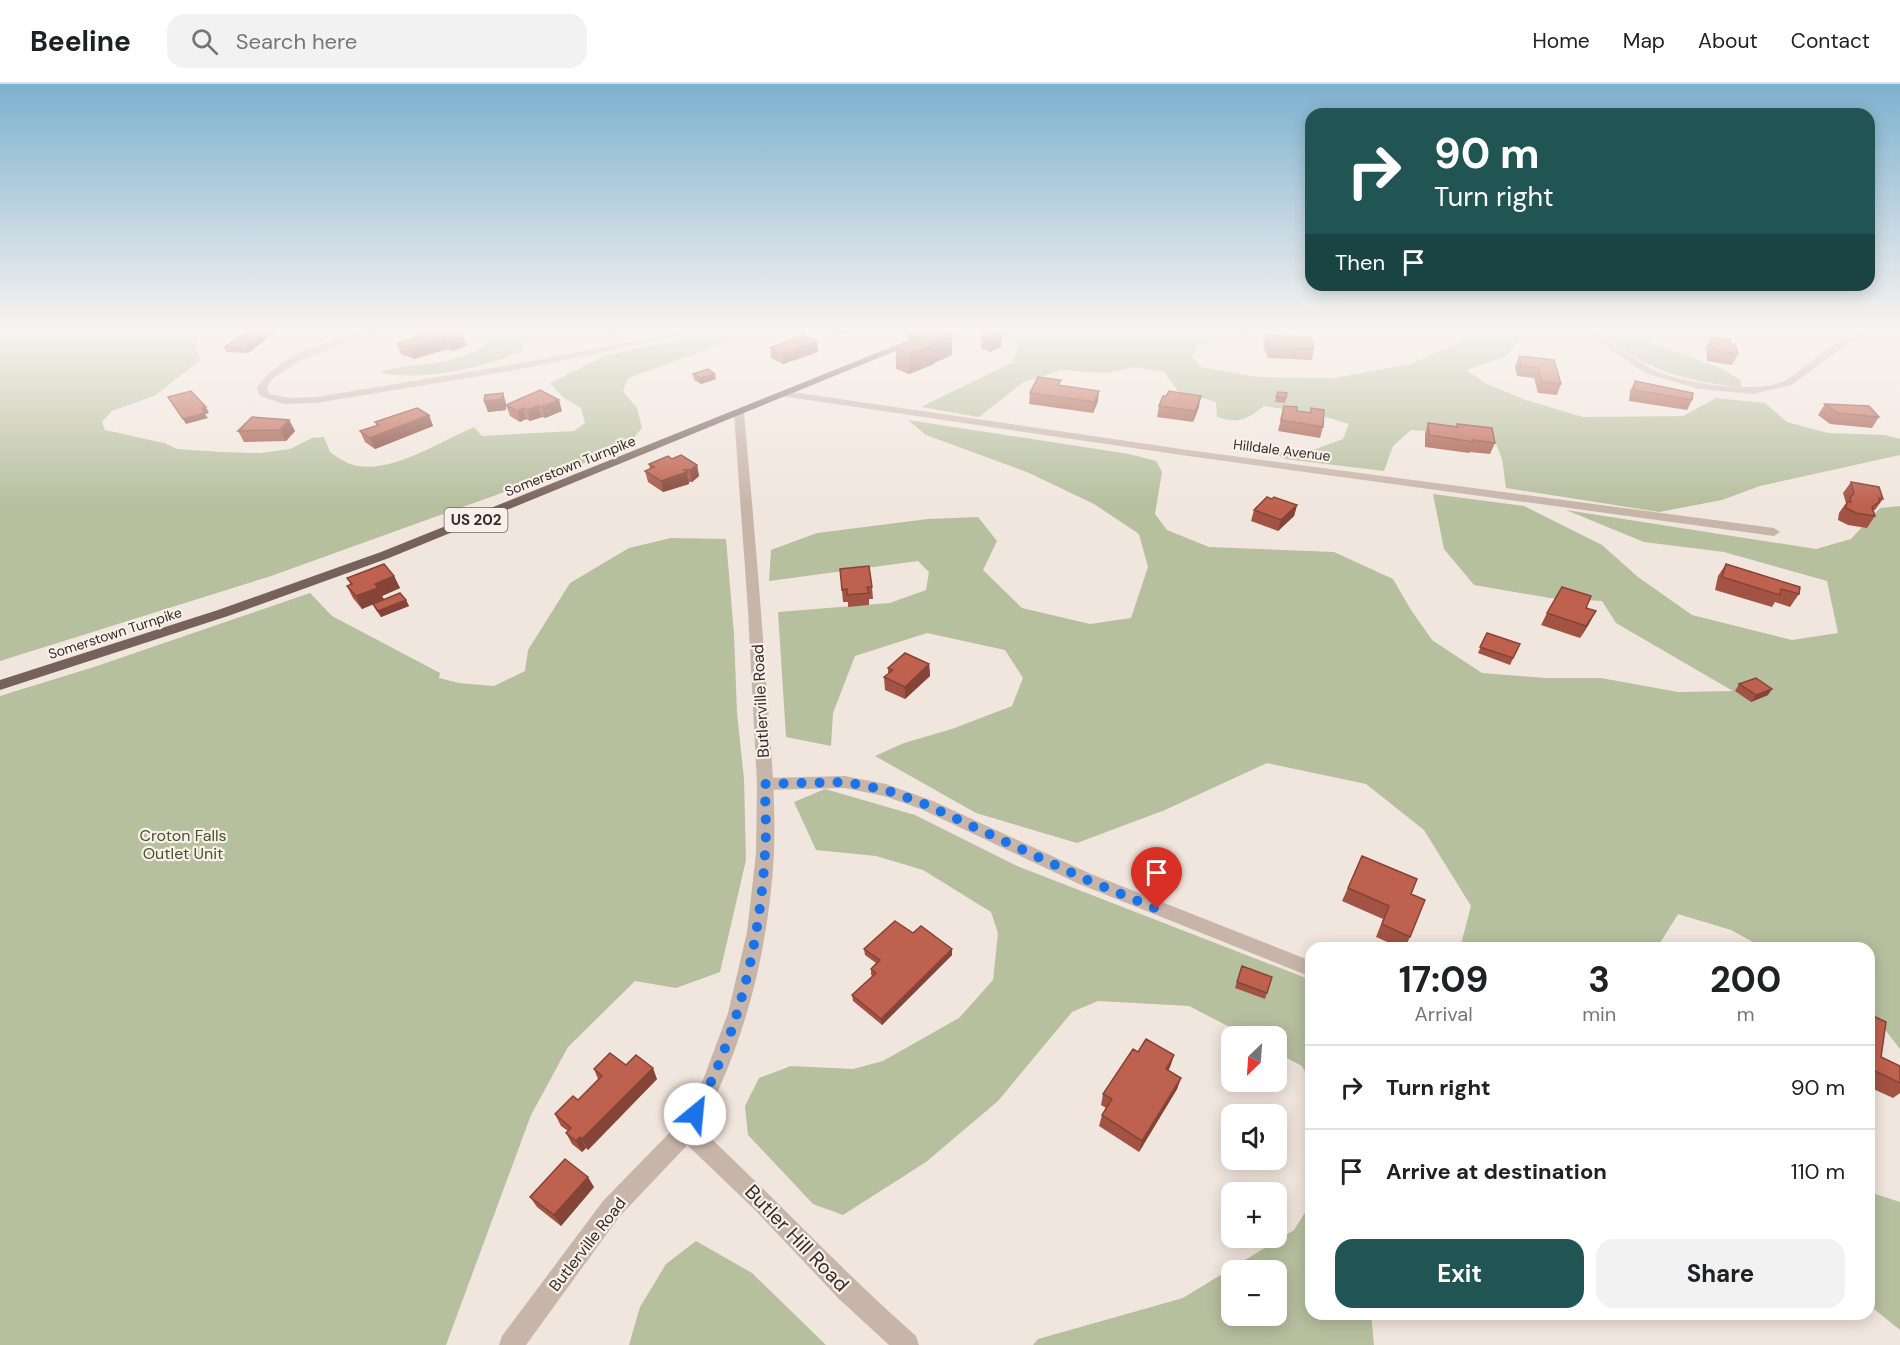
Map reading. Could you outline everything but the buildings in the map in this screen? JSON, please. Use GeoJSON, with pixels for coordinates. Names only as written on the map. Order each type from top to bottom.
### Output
{"type":"FeatureCollection","features":[{"type":"Feature","properties":{"kind":"main road","name":"Somerstown Turnpike"},"geometry":{"type":"LineString","coordinates":[[0,685],[212,617],[385,555],[798,389]]}},
{"type":"Feature","properties":{"kind":"street"},"geometry":{"type":"LineString","coordinates":[[262,389],[265,396],[292,402],[383,389]]}},
{"type":"Feature","properties":{"kind":"street"},"geometry":{"type":"LineString","coordinates":[[1730,389],[1753,391],[1761,389]]}},
{"type":"Feature","properties":{"kind":"street","name":"Hilldale Avenue"},"geometry":{"type":"LineString","coordinates":[[785,394],[1188,453],[1774,532]]}},
{"type":"Feature","properties":{"kind":"street","name":"Butlerville Road"},"geometry":{"type":"LineString","coordinates":[[512,1345],[611,1209],[687,1130],[712,1084],[738,1013],[748,972],[756,932],[765,852],[765,784],[754,600],[739,413]]}},
{"type":"Feature","properties":{"kind":"street"},"geometry":{"type":"LineString","coordinates":[[765,784],[845,782],[886,790],[927,805],[1085,879],[1305,967]]}},
{"type":"Feature","properties":{"kind":"street","name":"Butler Hill Road"},"geometry":{"type":"LineString","coordinates":[[687,1130],[764,1202],[847,1291],[907,1345]]}},
{"type":"Feature","properties":{"kind":"green space"},"geometry":{"type":"Polygon","coordinates":[[[0,389],[164,389],[156,395],[112,411],[102,422],[105,430],[164,443],[177,449],[221,452],[261,453],[290,449],[312,438],[324,437],[330,452],[350,464],[365,467],[380,466],[414,456],[474,427],[482,436],[574,431],[585,423],[581,408],[563,397],[555,389],[624,389],[623,391],[637,408],[642,428],[632,440],[593,460],[271,576],[0,661],[0,389]]]}},
{"type":"Feature","properties":{"kind":"green space"},"geometry":{"type":"Polygon","coordinates":[[[958,389],[1015,389],[979,417],[921,407],[958,389]]]}},
{"type":"Feature","properties":{"kind":"green space"},"geometry":{"type":"Polygon","coordinates":[[[1176,389],[1499,389],[1526,400],[1583,417],[1683,416],[1716,398],[1765,403],[1787,422],[1828,433],[1885,435],[1900,439],[1900,455],[1760,486],[1722,500],[1659,512],[1506,488],[1502,459],[1493,436],[1411,430],[1393,446],[1384,471],[1285,459],[1274,453],[1316,449],[1343,439],[1349,424],[1319,415],[1264,406],[1242,419],[1225,419],[1217,417],[1216,402],[1176,389]]]}},
{"type":"Feature","properties":{"kind":"green space"},"geometry":{"type":"Polygon","coordinates":[[[908,420],[1129,454],[1156,461],[1162,472],[1155,514],[1167,530],[1209,547],[1334,552],[1393,579],[1432,640],[1482,673],[1545,678],[1601,678],[1678,692],[1733,691],[1616,623],[1602,601],[1550,598],[1474,585],[1444,549],[1433,494],[1524,506],[1602,545],[1638,577],[1692,615],[1792,640],[1838,633],[1827,581],[1724,552],[1644,542],[1566,510],[1816,549],[1851,539],[1880,508],[1900,506],[1900,1049],[1875,1017],[1875,942],[1753,942],[1731,930],[1678,914],[1661,942],[1462,942],[1471,906],[1424,830],[1366,784],[1267,763],[1165,810],[1077,843],[976,813],[875,756],[904,743],[952,729],[1012,706],[1023,678],[1005,650],[927,633],[855,656],[833,713],[831,746],[786,737],[778,612],[890,603],[926,590],[929,572],[918,561],[769,581],[771,550],[817,533],[928,519],[978,517],[997,541],[983,570],[1022,608],[1090,624],[1131,618],[1148,567],[1139,534],[1094,504],[1027,472],[926,435],[908,420]]]}},
{"type":"Feature","properties":{"kind":"green space","name":"Croton Falls Outlet Unit"},"geometry":{"type":"Polygon","coordinates":[[[671,538],[726,539],[734,634],[737,713],[744,779],[746,860],[720,972],[676,988],[635,981],[568,1047],[531,1115],[446,1345],[0,1345],[0,696],[97,666],[310,593],[332,616],[440,673],[439,678],[459,683],[494,686],[525,671],[528,650],[570,583],[629,548],[671,538]]]}},
{"type":"Feature","properties":{"kind":"green space"},"geometry":{"type":"Polygon","coordinates":[[[825,789],[915,815],[1017,866],[1305,978],[1305,1072],[1302,1066],[1287,1058],[1287,1026],[1228,1026],[1189,1006],[1098,1001],[1072,1012],[998,1101],[926,1162],[843,1215],[813,1204],[748,1135],[745,1106],[759,1078],[791,1066],[853,1069],[883,1061],[959,1018],[993,980],[998,933],[991,912],[923,870],[876,856],[816,850],[794,802],[825,789]]]}},
{"type":"Feature","properties":{"kind":"green space"},"geometry":{"type":"Polygon","coordinates":[[[1875,1194],[1900,1202],[1900,1330],[1875,1310],[1875,1194]]]}},
{"type":"Feature","properties":{"kind":"green space"},"geometry":{"type":"Polygon","coordinates":[[[1305,1213],[1305,1320],[1372,1320],[1374,1345],[1033,1345],[1038,1339],[1183,1298],[1221,1275],[1221,1326],[1287,1326],[1287,1260],[1245,1260],[1265,1248],[1287,1248],[1287,1234],[1294,1230],[1305,1213]]]}},
{"type":"Feature","properties":{"kind":"green space"},"geometry":{"type":"Polygon","coordinates":[[[696,1241],[752,1273],[826,1345],[629,1345],[640,1307],[666,1264],[696,1241]]]}},
{"type":"Feature","properties":{"kind":"route"},"geometry":{"type":"LineString","coordinates":[[695,1114],[712,1084],[738,1013],[750,962],[756,932],[765,852],[765,784],[845,782],[886,790],[927,805],[1085,879],[1157,909]]}}]}
